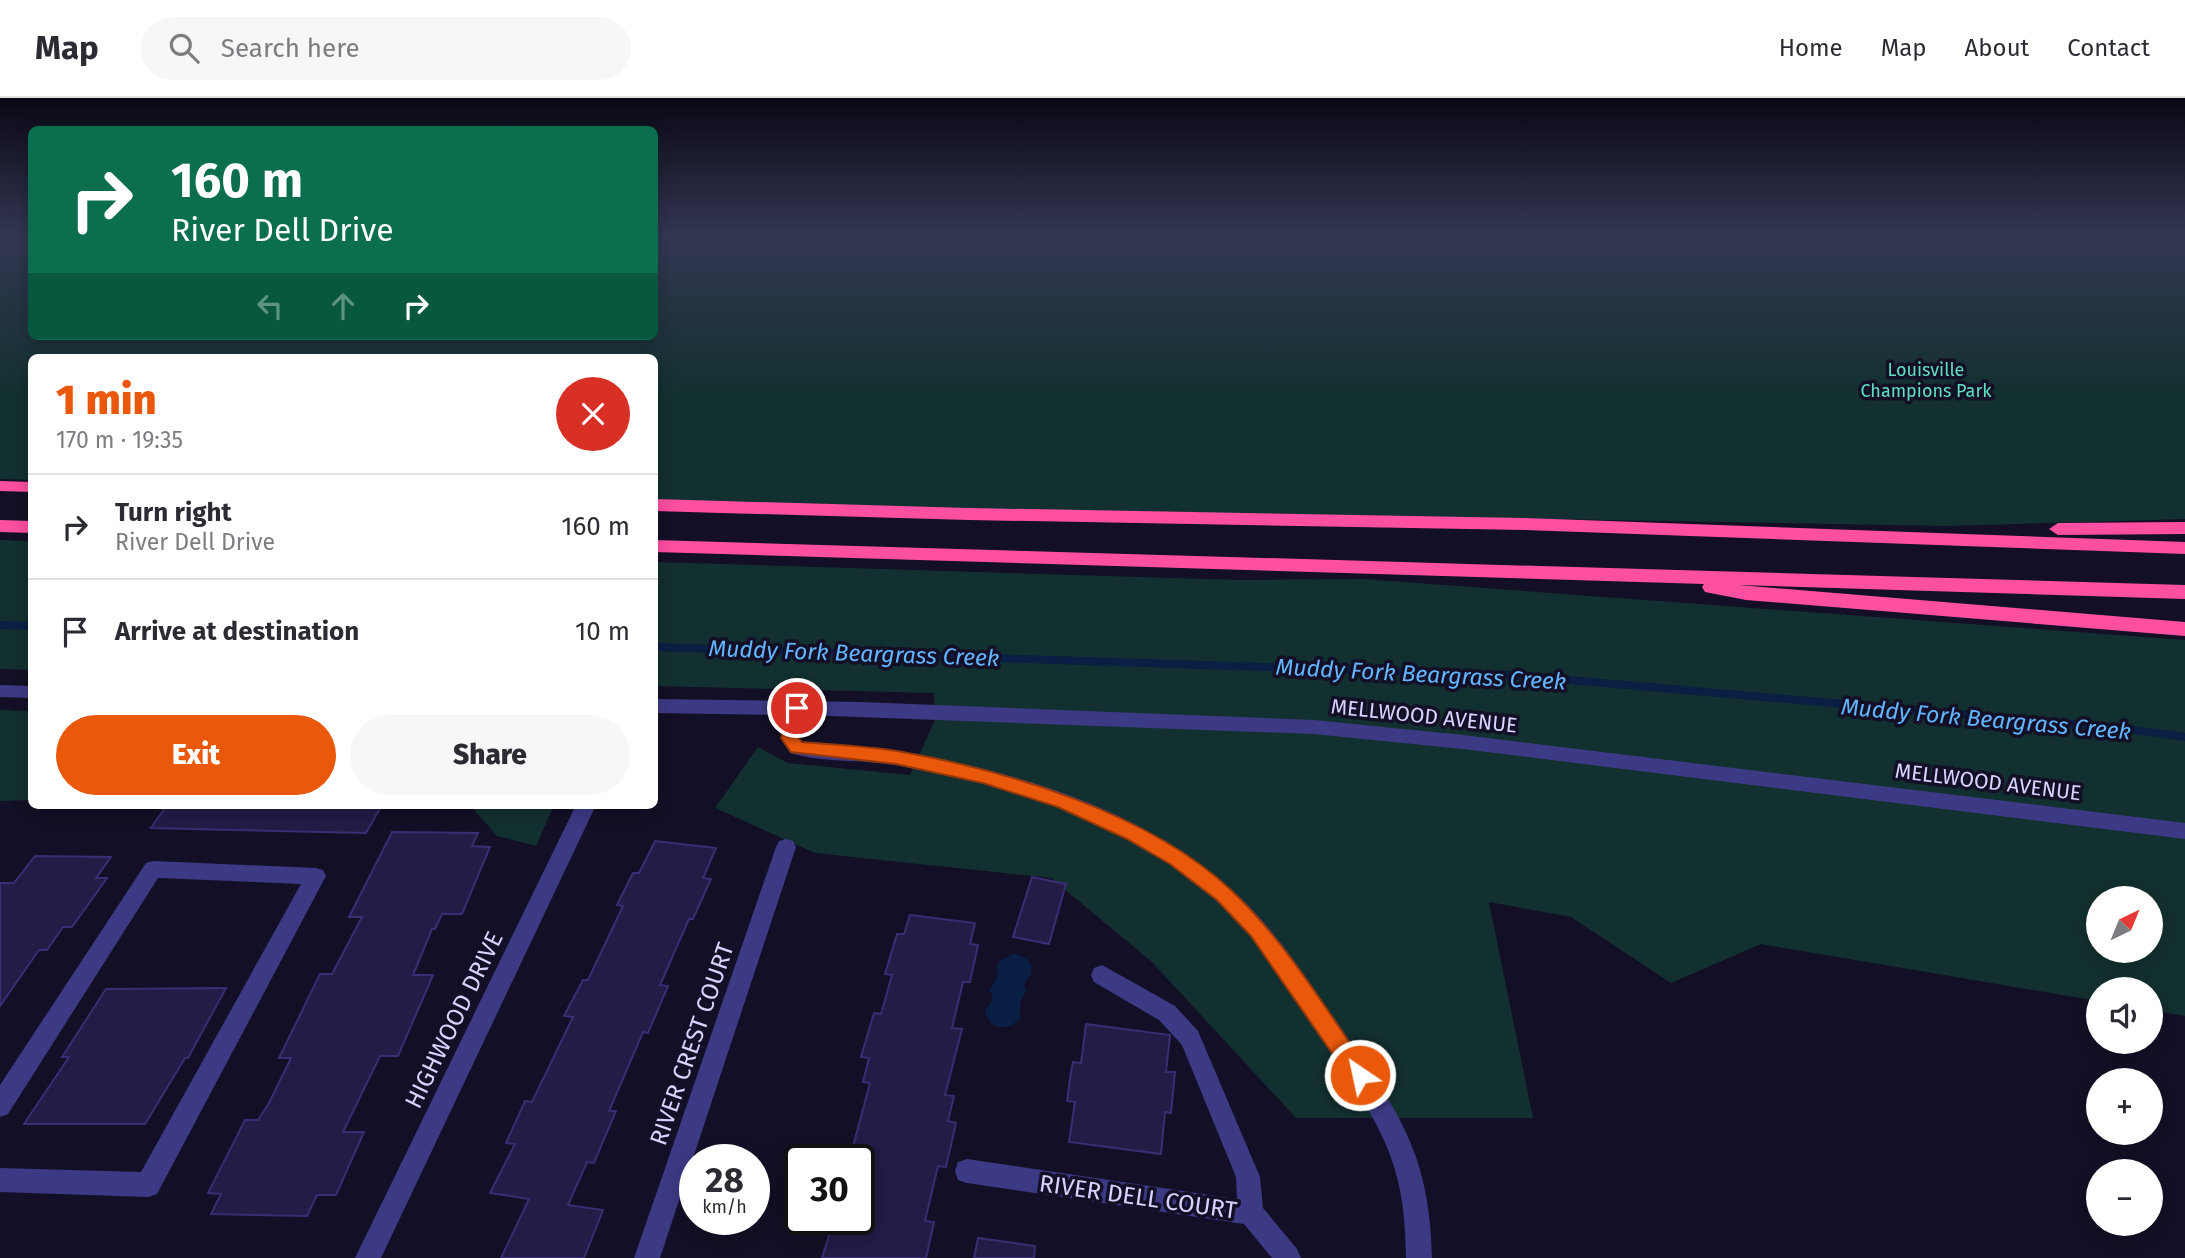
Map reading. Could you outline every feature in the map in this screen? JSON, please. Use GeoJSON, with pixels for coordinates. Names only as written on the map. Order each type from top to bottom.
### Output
{"type":"FeatureCollection","features":[{"type":"Feature","properties":{"kind":"highway"},"geometry":{"type":"LineString","coordinates":[[0,486],[28,487]]}},
{"type":"Feature","properties":{"kind":"highway"},"geometry":{"type":"LineString","coordinates":[[658,505],[969,514],[1525,524],[2185,528]]}},
{"type":"Feature","properties":{"kind":"highway"},"geometry":{"type":"LineString","coordinates":[[1525,524],[2185,548]]}},
{"type":"Feature","properties":{"kind":"highway"},"geometry":{"type":"LineString","coordinates":[[0,526],[28,527]]}},
{"type":"Feature","properties":{"kind":"highway"},"geometry":{"type":"LineString","coordinates":[[658,546],[2185,592]]}},
{"type":"Feature","properties":{"kind":"highway"},"geometry":{"type":"LineString","coordinates":[[1620,573],[1746,593],[2185,629]]}},
{"type":"Feature","properties":{"kind":"street"},"geometry":{"type":"LineString","coordinates":[[0,691],[28,691]]}},
{"type":"Feature","properties":{"kind":"street","name":"MELLWOOD AVENUE"},"geometry":{"type":"LineString","coordinates":[[658,706],[797,708],[1314,727],[1517,748],[2185,831]]}},
{"type":"Feature","properties":{"kind":"street"},"geometry":{"type":"LineString","coordinates":[[797,708],[790,738],[797,748],[896,758],[983,776],[1064,802],[1144,840],[1177,859],[1224,895],[1258,930],[1286,967],[1389,1119],[1409,1163],[1419,1211],[1419,1258]]}},
{"type":"Feature","properties":{"kind":"street","name":"HIGHWOOD DRIVE"},"geometry":{"type":"LineString","coordinates":[[368,1258],[584,809]]}},
{"type":"Feature","properties":{"kind":"street","name":"RIVER CREST COURT"},"geometry":{"type":"LineString","coordinates":[[647,1258],[786,847]]}},
{"type":"Feature","properties":{"kind":"street"},"geometry":{"type":"LineString","coordinates":[[0,1106],[153,869],[316,876],[148,1185],[0,1180]]}},
{"type":"Feature","properties":{"kind":"street"},"geometry":{"type":"LineString","coordinates":[[1102,975],[1167,1013],[1190,1038],[1248,1177],[1251,1213]]}},
{"type":"Feature","properties":{"kind":"street","name":"RIVER DELL COURT"},"geometry":{"type":"LineString","coordinates":[[967,1171],[1251,1213],[1288,1258]]}},
{"type":"Feature","properties":{"kind":"green space","name":"Louisville Champions Park"},"geometry":{"type":"Polygon","coordinates":[[[0,290],[28,290],[28,340],[658,340],[658,290],[2185,290],[2185,519],[1945,526],[658,503],[658,354],[28,354],[28,480],[0,479],[0,290]]]}},
{"type":"Feature","properties":{"kind":"green space"},"geometry":{"type":"Polygon","coordinates":[[[0,540],[28,541],[28,670],[0,669],[0,540]]]}},
{"type":"Feature","properties":{"kind":"green space"},"geometry":{"type":"Polygon","coordinates":[[[658,562],[1239,580],[1363,579],[2185,640],[2185,1016],[2163,1012],[2163,977],[2086,977],[2086,999],[1761,944],[1671,983],[1571,917],[1489,902],[1533,1118],[1296,1118],[1152,962],[1051,878],[815,853],[715,808],[758,747],[788,763],[910,775],[935,720],[934,693],[658,686],[658,562]]]}},
{"type":"Feature","properties":{"kind":"green space"},"geometry":{"type":"Polygon","coordinates":[[[0,710],[28,711],[28,800],[0,801],[0,710]]]}},
{"type":"Feature","properties":{"kind":"green space"},"geometry":{"type":"Polygon","coordinates":[[[473,809],[552,809],[536,846],[497,836],[473,809]]]}},
{"type":"Feature","properties":{"kind":"water"},"geometry":{"type":"Polygon","coordinates":[[[1013,954],[1025,958],[1031,969],[1024,984],[1026,991],[1020,1004],[1020,1019],[1009,1026],[999,1027],[990,1022],[985,1010],[993,999],[990,990],[997,977],[998,962],[1013,954]]]}},
{"type":"Feature","properties":{"kind":"building"},"geometry":{"type":"Polygon","coordinates":[[[164,809],[380,809],[366,833],[151,828],[164,809]]]}},
{"type":"Feature","properties":{"kind":"building"},"geometry":{"type":"Polygon","coordinates":[[[392,832],[478,833],[472,846],[490,847],[462,914],[442,914],[435,929],[432,929],[413,975],[433,975],[398,1056],[380,1056],[343,1132],[364,1132],[336,1195],[317,1195],[307,1216],[211,1214],[221,1194],[208,1193],[245,1120],[258,1120],[269,1103],[291,1058],[279,1058],[320,974],[332,974],[362,917],[349,917],[392,832]]]}},
{"type":"Feature","properties":{"kind":"building"},"geometry":{"type":"Polygon","coordinates":[[[655,841],[716,848],[703,878],[711,879],[693,919],[689,919],[660,985],[668,986],[648,1033],[643,1032],[609,1111],[616,1111],[594,1163],[587,1162],[568,1205],[603,1210],[584,1258],[501,1258],[529,1199],[490,1193],[515,1144],[506,1143],[525,1101],[532,1102],[573,1017],[564,1016],[583,980],[588,980],[623,906],[617,905],[633,873],[639,873],[655,841]]]}},
{"type":"Feature","properties":{"kind":"building"},"geometry":{"type":"Polygon","coordinates":[[[35,856],[111,857],[96,878],[107,878],[72,927],[63,927],[47,950],[39,950],[0,1006],[0,883],[14,883],[35,856]]]}},
{"type":"Feature","properties":{"kind":"building"},"geometry":{"type":"Polygon","coordinates":[[[1032,877],[1066,884],[1049,944],[1013,937],[1032,877]]]}},
{"type":"Feature","properties":{"kind":"building"},"geometry":{"type":"Polygon","coordinates":[[[910,915],[975,923],[970,944],[978,945],[970,982],[963,982],[952,1028],[962,1029],[945,1095],[954,1096],[948,1121],[956,1123],[946,1167],[938,1166],[925,1221],[934,1222],[926,1258],[822,1258],[829,1235],[875,1235],[875,1144],[854,1144],[870,1083],[863,1082],[869,1058],[861,1057],[874,1013],[881,1014],[892,975],[885,974],[897,934],[904,934],[910,915]]]}},
{"type":"Feature","properties":{"kind":"building"},"geometry":{"type":"Polygon","coordinates":[[[226,988],[188,1058],[185,1058],[145,1124],[24,1124],[69,1057],[62,1057],[106,989],[226,988]]]}},
{"type":"Feature","properties":{"kind":"building"},"geometry":{"type":"Polygon","coordinates":[[[1086,1024],[1170,1035],[1166,1072],[1175,1072],[1171,1113],[1165,1112],[1161,1154],[1069,1142],[1075,1102],[1067,1101],[1071,1072],[1073,1062],[1081,1063],[1086,1024]]]}},
{"type":"Feature","properties":{"kind":"building"},"geometry":{"type":"Polygon","coordinates":[[[978,1238],[1035,1246],[1034,1258],[974,1258],[978,1238]]]}},
{"type":"Feature","properties":{"kind":"waterway","name":"Muddy Fork Beargrass Creek"},"geometry":{"type":"LineString","coordinates":[[0,625],[28,626]]}},
{"type":"Feature","properties":{"kind":"waterway","name":"Muddy Fork Beargrass Creek"},"geometry":{"type":"LineString","coordinates":[[658,647],[1512,675],[2119,728],[2185,737]]}},
{"type":"Feature","properties":{"kind":"route"},"geometry":{"type":"LineString","coordinates":[[797,708],[790,738],[797,748],[896,758],[983,776],[1064,802],[1133,834],[1177,859],[1224,895],[1258,930],[1360,1075]]}}]}
